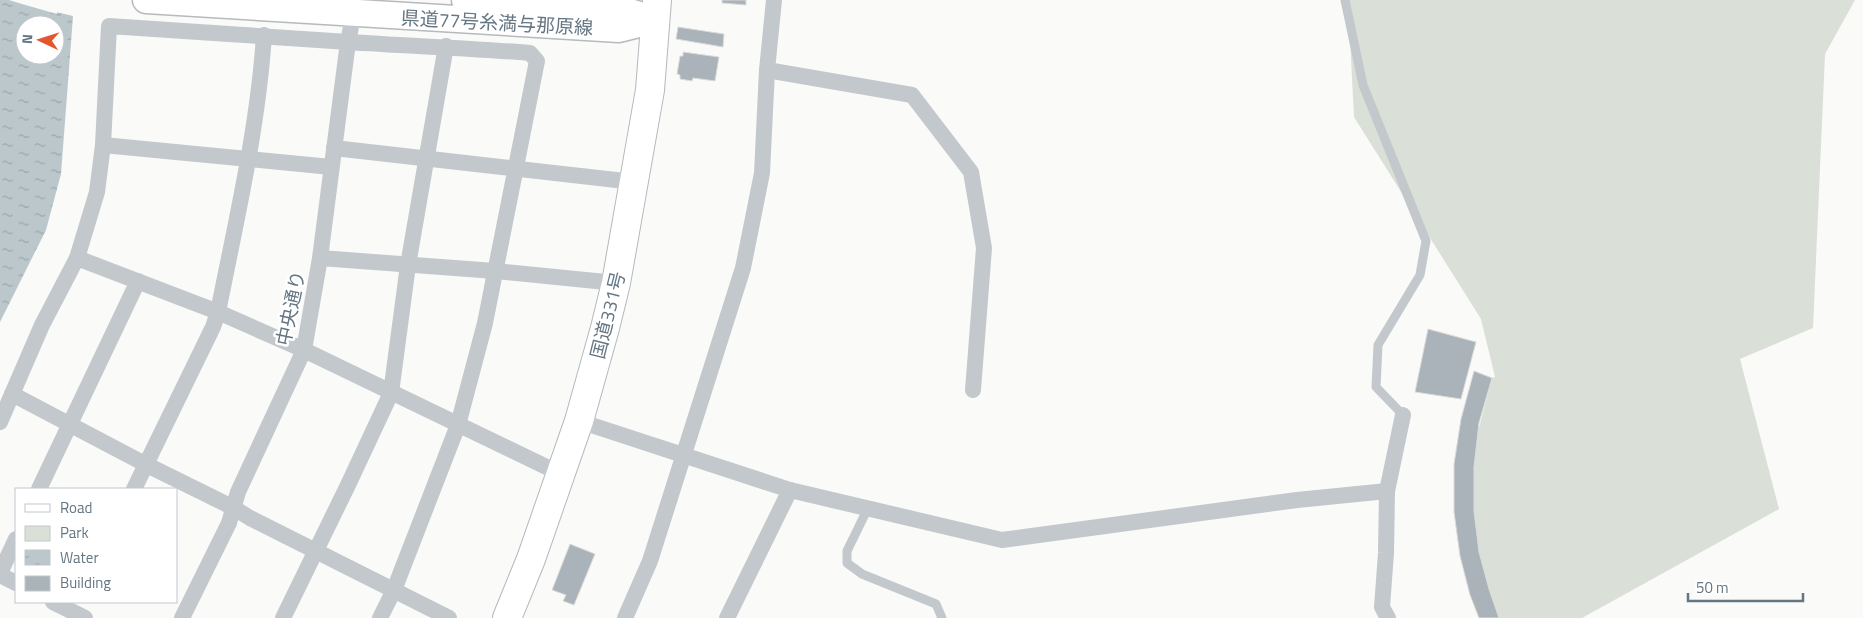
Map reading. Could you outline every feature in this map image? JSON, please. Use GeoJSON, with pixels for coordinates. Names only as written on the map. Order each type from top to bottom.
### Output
{"type":"FeatureCollection","features":[{"type":"Feature","properties":{"kind":"highway","name":"国道331号"},"geometry":{"type":"LineString","coordinates":[[506,618],[561,474],[579,421],[605,328],[616,282],[650,90],[656,10]]}},
{"type":"Feature","properties":{"kind":"main road","name":"県道77号糸満与那原線"},"geometry":{"type":"LineString","coordinates":[[146,0],[355,7],[619,29],[656,10]]}},
{"type":"Feature","properties":{"kind":"main road","name":"県道77号糸満与那原線"},"geometry":{"type":"LineString","coordinates":[[465,0],[656,10]]}},
{"type":"Feature","properties":{"kind":"street"},"geometry":{"type":"LineString","coordinates":[[625,618],[650,561],[743,268],[762,173],[774,0]]}},
{"type":"Feature","properties":{"kind":"street","name":"中央通り"},"geometry":{"type":"LineString","coordinates":[[182,618],[229,523],[238,492],[304,350],[320,258],[348,42],[355,7]]}},
{"type":"Feature","properties":{"kind":"street"},"geometry":{"type":"LineString","coordinates":[[0,422],[42,325],[77,258],[97,192],[103,145],[109,26],[348,42],[446,46],[530,53],[537,61],[485,323],[458,425],[394,590],[380,618]]}},
{"type":"Feature","properties":{"kind":"street"},"geometry":{"type":"LineString","coordinates":[[134,488],[213,327],[218,312],[248,160],[263,61],[264,35]]}},
{"type":"Feature","properties":{"kind":"street"},"geometry":{"type":"LineString","coordinates":[[283,618],[391,393],[408,264],[446,46]]}},
{"type":"Feature","properties":{"kind":"street"},"geometry":{"type":"LineString","coordinates":[[768,70],[912,94],[971,172],[984,248],[973,390]]}},
{"type":"Feature","properties":{"kind":"street"},"geometry":{"type":"LineString","coordinates":[[103,145],[331,167]]}},
{"type":"Feature","properties":{"kind":"street"},"geometry":{"type":"LineString","coordinates":[[334,148],[634,182]]}},
{"type":"Feature","properties":{"kind":"street"},"geometry":{"type":"LineString","coordinates":[[77,258],[218,312],[304,350],[561,474]]}},
{"type":"Feature","properties":{"kind":"street"},"geometry":{"type":"LineString","coordinates":[[320,258],[616,282]]}},
{"type":"Feature","properties":{"kind":"street"},"geometry":{"type":"LineString","coordinates":[[39,488],[138,281]]}},
{"type":"Feature","properties":{"kind":"street"},"geometry":{"type":"LineString","coordinates":[[12,394],[250,518],[449,618]]}},
{"type":"Feature","properties":{"kind":"street"},"geometry":{"type":"LineString","coordinates":[[1388,618],[1382,606],[1386,554],[1387,491],[1403,415]]}},
{"type":"Feature","properties":{"kind":"street"},"geometry":{"type":"LineString","coordinates":[[579,421],[790,490],[1002,540],[1297,500],[1387,491]]}},
{"type":"Feature","properties":{"kind":"street"},"geometry":{"type":"LineString","coordinates":[[727,618],[790,490]]}},
{"type":"Feature","properties":{"kind":"street"},"geometry":{"type":"LineString","coordinates":[[15,541],[0,574],[15,582]]}},
{"type":"Feature","properties":{"kind":"street"},"geometry":{"type":"LineString","coordinates":[[55,603],[79,613]]}},
{"type":"Feature","properties":{"kind":"lane"},"geometry":{"type":"LineString","coordinates":[[1345,0],[1363,85],[1426,241],[1420,275],[1378,345],[1376,387],[1403,415]]}},
{"type":"Feature","properties":{"kind":"lane"},"geometry":{"type":"LineString","coordinates":[[868,508],[848,551],[847,563],[862,574],[936,604],[942,618]]}},
{"type":"Feature","properties":{"kind":"green space"},"geometry":{"type":"Polygon","coordinates":[[[1348,0],[1855,0],[1825,54],[1813,328],[1740,359],[1779,509],[1582,618],[1499,618],[1479,552],[1467,474],[1492,378],[1495,377],[1481,319],[1354,117],[1348,0]]]}},
{"type":"Feature","properties":{"kind":"water"},"geometry":{"type":"Polygon","coordinates":[[[0,0],[57,0],[56,12],[73,16],[61,174],[46,230],[0,322],[0,0]]]}},
{"type":"Feature","properties":{"kind":"pier"},"geometry":{"type":"Polygon","coordinates":[[[9,0],[58,0],[57,14],[22,4],[9,0]]]}},
{"type":"Feature","properties":{"kind":"building"},"geometry":{"type":"Polygon","coordinates":[[[722,0],[746,0],[746,5],[722,3],[722,0]]]}},
{"type":"Feature","properties":{"kind":"building"},"geometry":{"type":"Polygon","coordinates":[[[678,27],[724,34],[723,47],[676,39],[678,27]]]}},
{"type":"Feature","properties":{"kind":"building"},"geometry":{"type":"Polygon","coordinates":[[[683,52],[719,57],[715,81],[693,78],[692,81],[680,79],[680,75],[677,74],[680,56],[683,56],[683,52]]]}},
{"type":"Feature","properties":{"kind":"building"},"geometry":{"type":"Polygon","coordinates":[[[1428,329],[1476,342],[1461,399],[1415,392],[1428,329]]]}},
{"type":"Feature","properties":{"kind":"building"},"geometry":{"type":"Polygon","coordinates":[[[1474,371],[1492,378],[1479,423],[1474,467],[1474,511],[1479,552],[1499,618],[1479,618],[1470,595],[1460,556],[1454,512],[1454,464],[1461,419],[1474,371]]]}},
{"type":"Feature","properties":{"kind":"building"},"geometry":{"type":"Polygon","coordinates":[[[570,544],[595,554],[574,605],[563,601],[566,595],[552,590],[570,544]]]}}]}
